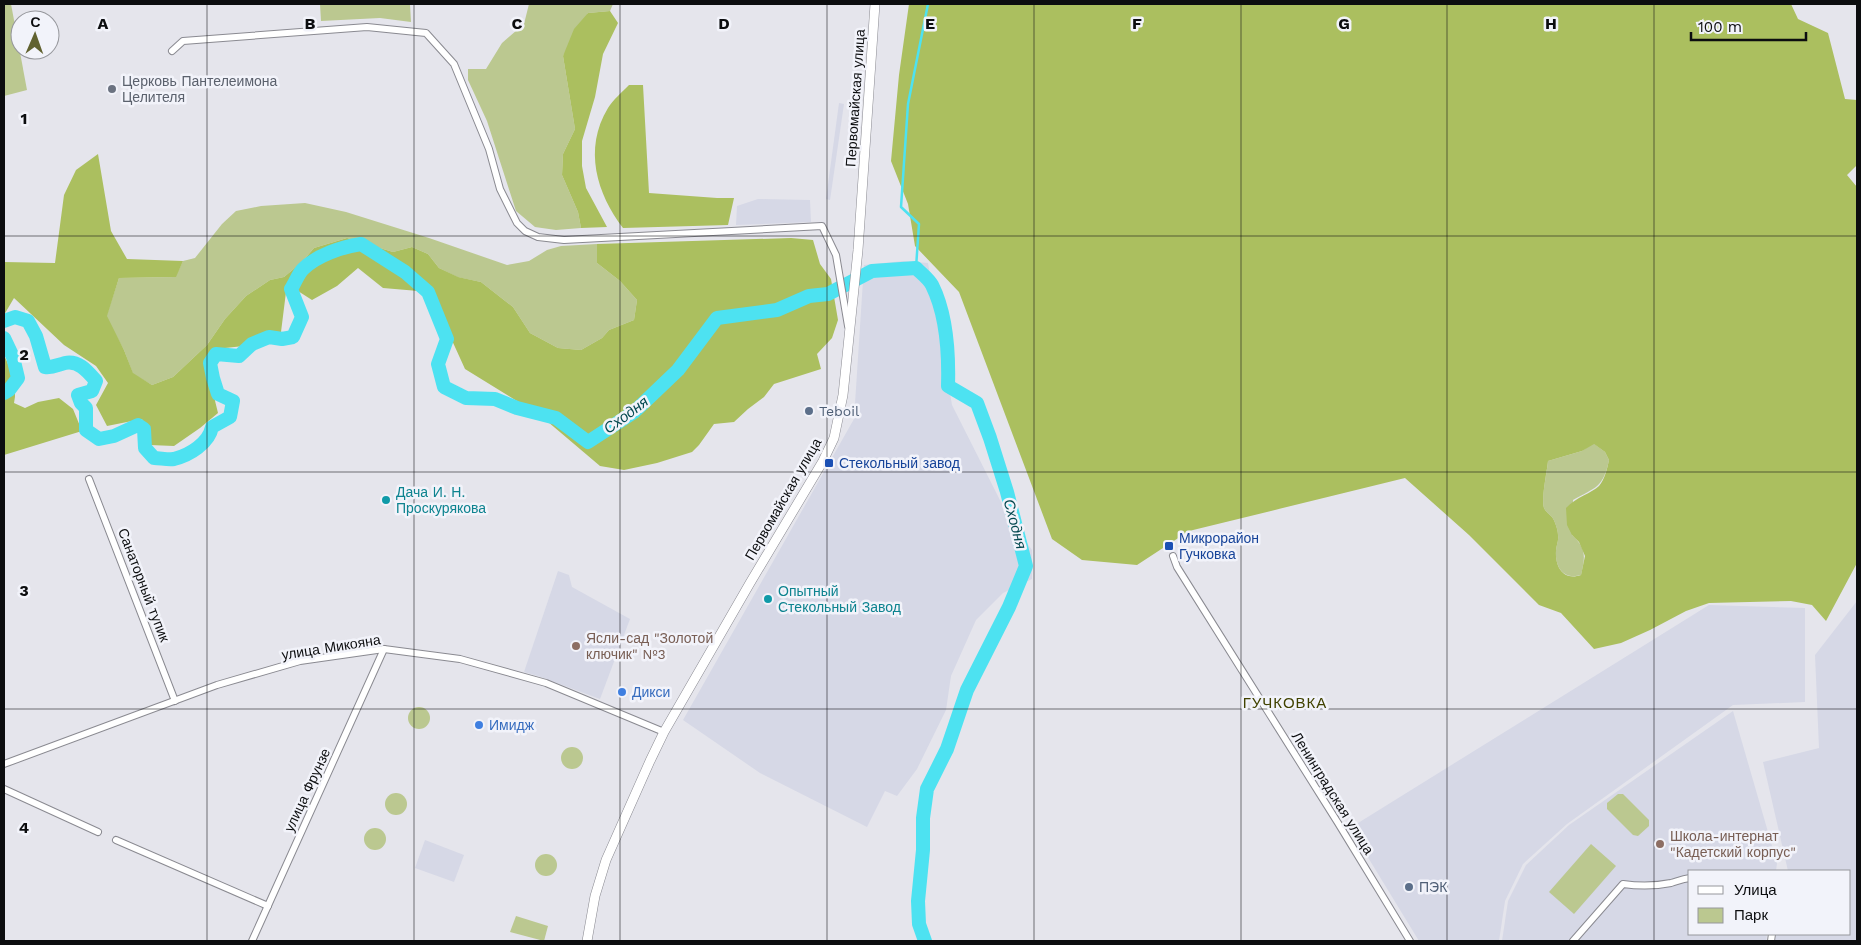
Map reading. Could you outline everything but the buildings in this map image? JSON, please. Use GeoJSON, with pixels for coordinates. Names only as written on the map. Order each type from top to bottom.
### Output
{"type":"FeatureCollection","features":[{"type":"Feature","properties":{"kind":"main road","name":"Первомайская улица"},"geometry":{"type":"LineString","coordinates":[[587,941],[595,896],[606,860],[664,732],[829,450],[839,420],[849,332],[848,300],[858,250],[876,4]]}},
{"type":"Feature","properties":{"kind":"street"},"geometry":{"type":"LineString","coordinates":[[172,51],[183,41],[300,31],[367,27],[426,33],[454,64],[489,150],[500,189],[517,223],[525,231],[538,237],[564,240],[822,226],[836,255],[840,276],[848,300]]}},
{"type":"Feature","properties":{"kind":"street","name":"Санаторный тупик"},"geometry":{"type":"LineString","coordinates":[[89,479],[175,700]]}},
{"type":"Feature","properties":{"kind":"street","name":"Ленинградская улица"},"geometry":{"type":"LineString","coordinates":[[1173,556],[1177,567],[1410,941]]}},
{"type":"Feature","properties":{"kind":"street","name":"улица Микояна"},"geometry":{"type":"LineString","coordinates":[[4,764],[217,684],[300,662],[384,649],[460,660],[546,683],[664,732]]}},
{"type":"Feature","properties":{"kind":"street","name":"улица Фрунзе"},"geometry":{"type":"LineString","coordinates":[[252,941],[384,649]]}},
{"type":"Feature","properties":{"kind":"street"},"geometry":{"type":"LineString","coordinates":[[4,789],[98,832]]}},
{"type":"Feature","properties":{"kind":"street"},"geometry":{"type":"LineString","coordinates":[[116,840],[268,906]]}},
{"type":"Feature","properties":{"kind":"street"},"geometry":{"type":"LineString","coordinates":[[1573,941],[1623,884],[1631,886],[1672,883],[1680,879],[1688,878]]}},
{"type":"Feature","properties":{"kind":"shaded area"},"geometry":{"type":"Polygon","coordinates":[[[839,103],[844,104],[830,200],[826,199],[839,103]]]}},
{"type":"Feature","properties":{"kind":"shaded area"},"geometry":{"type":"Polygon","coordinates":[[[758,199],[810,200],[811,222],[736,225],[737,206],[758,199]]]}},
{"type":"Feature","properties":{"kind":"shaded area"},"geometry":{"type":"Polygon","coordinates":[[[903,261],[928,263],[952,405],[1007,514],[1032,550],[1032,579],[1003,593],[976,620],[951,676],[946,710],[917,769],[897,796],[885,791],[867,827],[760,773],[683,720],[854,419],[864,265],[903,261]]]}},
{"type":"Feature","properties":{"kind":"shaded area","name":"Ясли-сад \"Золотой ключик\" №3"},"geometry":{"type":"Polygon","coordinates":[[[558,571],[569,575],[572,587],[630,619],[600,699],[524,672],[558,571]]]}},
{"type":"Feature","properties":{"kind":"shaded area"},"geometry":{"type":"Polygon","coordinates":[[[1857,601],[1857,941],[1775,941],[1776,935],[1851,935],[1851,870],[1788,870],[1763,762],[1819,748],[1815,655],[1857,601]]]}},
{"type":"Feature","properties":{"kind":"shaded area"},"geometry":{"type":"Polygon","coordinates":[[[1709,605],[1805,608],[1805,702],[1733,705],[1567,824],[1523,864],[1505,901],[1499,941],[1419,941],[1350,828],[1709,605]]]}},
{"type":"Feature","properties":{"kind":"shaded area","name":"Школа-интернат \"Кадетский корпус\""},"geometry":{"type":"Polygon","coordinates":[[[1733,711],[1777,863],[1776,870],[1688,870],[1688,935],[1767,935],[1766,941],[1502,941],[1508,901],[1526,865],[1569,825],[1733,711]]]}},
{"type":"Feature","properties":{"kind":"shaded area"},"geometry":{"type":"Polygon","coordinates":[[[425,840],[464,855],[454,882],[415,868],[425,840]]]}},
{"type":"Feature","properties":{"kind":"green space"},"geometry":{"type":"Polygon","coordinates":[[[4,4],[11,4],[10,60],[21,60],[27,90],[4,96],[4,4]]]}},
{"type":"Feature","properties":{"kind":"green space"},"geometry":{"type":"Polygon","coordinates":[[[320,4],[410,4],[411,22],[380,18],[321,21],[320,4]]]}},
{"type":"Feature","properties":{"kind":"green space"},"geometry":{"type":"Polygon","coordinates":[[[529,4],[613,4],[610,11],[588,13],[563,56],[575,129],[563,154],[562,175],[578,212],[581,228],[556,230],[535,227],[516,211],[487,121],[468,80],[468,69],[486,69],[502,43],[524,24],[529,4]]]}},
{"type":"Feature","properties":{"kind":"green space"},"geometry":{"type":"Polygon","coordinates":[[[909,4],[1791,4],[1798,19],[1828,33],[1845,99],[1857,100],[1857,165],[1847,175],[1857,187],[1857,563],[1826,621],[1812,605],[1791,601],[1709,603],[1686,611],[1621,643],[1594,649],[1561,613],[1539,605],[1469,535],[1405,478],[1189,531],[1137,565],[1082,560],[1052,539],[959,292],[915,246],[908,204],[891,161],[899,75],[909,4]],[[1594,444],[1582,451],[1548,461],[1543,504],[1557,528],[1557,563],[1565,575],[1581,575],[1585,556],[1579,542],[1572,535],[1567,525],[1566,508],[1599,486],[1606,474],[1609,460],[1605,452],[1594,444]]]}},
{"type":"Feature","properties":{"kind":"green space"},"geometry":{"type":"Polygon","coordinates":[[[610,11],[618,23],[603,54],[595,97],[582,141],[582,166],[586,188],[607,227],[581,228],[578,212],[562,175],[563,154],[575,129],[563,56],[574,29],[588,13],[610,11]]]}},
{"type":"Feature","properties":{"kind":"green space"},"geometry":{"type":"Polygon","coordinates":[[[629,85],[643,85],[649,193],[734,198],[728,225],[623,228],[606,201],[600,186],[596,171],[595,155],[596,139],[600,124],[610,105],[629,85]]]}},
{"type":"Feature","properties":{"kind":"green space"},"geometry":{"type":"Polygon","coordinates":[[[98,154],[111,231],[127,259],[183,261],[176,277],[119,278],[107,316],[133,373],[152,385],[173,377],[207,345],[225,319],[246,296],[270,280],[284,277],[302,262],[314,248],[347,238],[393,252],[412,247],[428,254],[439,268],[458,277],[481,282],[513,307],[530,333],[558,348],[581,350],[602,338],[609,330],[634,320],[637,300],[620,281],[597,263],[597,244],[791,238],[813,240],[820,264],[831,279],[838,320],[832,338],[817,354],[821,369],[774,384],[764,397],[734,422],[714,424],[692,452],[657,463],[624,470],[600,466],[541,416],[465,369],[430,292],[383,288],[358,268],[337,286],[312,300],[287,284],[281,332],[263,333],[244,346],[225,348],[212,356],[206,364],[218,413],[174,446],[150,445],[142,419],[107,426],[96,405],[108,383],[96,366],[64,345],[14,298],[4,315],[4,262],[55,263],[64,195],[76,170],[98,154]]]}},
{"type":"Feature","properties":{"kind":"green space"},"geometry":{"type":"Polygon","coordinates":[[[305,203],[346,212],[507,265],[529,261],[547,250],[561,246],[597,244],[597,263],[620,281],[637,300],[634,320],[609,330],[602,338],[581,350],[558,348],[530,333],[513,307],[481,282],[457,277],[439,268],[428,254],[412,247],[393,252],[347,238],[314,248],[302,262],[284,277],[270,280],[246,296],[225,319],[207,345],[173,377],[152,385],[133,374],[124,350],[106,317],[119,278],[175,277],[183,261],[195,258],[222,224],[236,211],[261,206],[305,203]]]}},
{"type":"Feature","properties":{"kind":"green space"},"geometry":{"type":"Polygon","coordinates":[[[4,355],[14,385],[14,403],[25,408],[38,402],[59,398],[73,409],[82,431],[4,455],[4,355]]]}},
{"type":"Feature","properties":{"kind":"green space"},"geometry":{"type":"Polygon","coordinates":[[[1593,443],[1605,452],[1609,460],[1601,482],[1593,489],[1573,500],[1572,535],[1580,545],[1584,558],[1581,575],[1570,576],[1562,571],[1557,563],[1557,528],[1543,504],[1548,461],[1582,451],[1593,443]]]}},
{"type":"Feature","properties":{"kind":"green space"},"geometry":{"type":"Polygon","coordinates":[[[419,707],[427,710],[430,718],[427,726],[419,729],[411,726],[408,718],[411,710],[419,707]]]}},
{"type":"Feature","properties":{"kind":"green space"},"geometry":{"type":"Polygon","coordinates":[[[572,747],[580,750],[583,758],[580,766],[572,769],[564,766],[561,758],[564,750],[572,747]]]}},
{"type":"Feature","properties":{"kind":"green space"},"geometry":{"type":"Polygon","coordinates":[[[396,793],[404,796],[407,804],[404,812],[396,815],[388,812],[385,804],[388,796],[396,793]]]}},
{"type":"Feature","properties":{"kind":"green space"},"geometry":{"type":"Polygon","coordinates":[[[1618,794],[1623,794],[1649,820],[1649,826],[1638,836],[1633,835],[1607,809],[1607,803],[1618,794]]]}},
{"type":"Feature","properties":{"kind":"green space"},"geometry":{"type":"Polygon","coordinates":[[[375,828],[383,831],[386,839],[383,847],[375,850],[367,847],[364,839],[367,831],[375,828]]]}},
{"type":"Feature","properties":{"kind":"green space"},"geometry":{"type":"Polygon","coordinates":[[[1591,844],[1616,866],[1574,914],[1549,892],[1591,844]]]}},
{"type":"Feature","properties":{"kind":"green space"},"geometry":{"type":"Polygon","coordinates":[[[546,854],[554,857],[557,865],[554,873],[546,876],[538,873],[535,865],[538,857],[546,854]]]}},
{"type":"Feature","properties":{"kind":"green space"},"geometry":{"type":"Polygon","coordinates":[[[516,916],[548,926],[544,941],[510,932],[516,916]]]}},
{"type":"Feature","properties":{"kind":"waterway"},"geometry":{"type":"LineString","coordinates":[[916,268],[919,224],[901,207],[908,104],[928,4]]}},
{"type":"Feature","properties":{"kind":"waterway","name":"Сходня"},"geometry":{"type":"LineString","coordinates":[[4,321],[15,317],[28,321],[36,336],[45,367],[75,363],[96,381],[92,391],[78,395],[81,403],[86,408],[86,430],[99,439],[114,436],[138,425],[144,429],[145,448],[154,458],[174,459],[186,455],[198,447],[207,438],[212,427],[230,417],[233,401],[218,394],[213,378],[210,363],[216,354],[239,356],[252,344],[269,337],[282,339],[293,337],[302,317],[291,289],[301,271],[322,256],[346,247],[361,244],[405,272],[428,292],[447,339],[438,364],[444,387],[466,398],[495,399],[517,408],[556,418],[588,442],[634,412],[678,370],[717,318],[777,310],[809,296],[828,294],[872,271],[916,268],[931,283],[941,309],[946,334],[948,386],[977,403],[1007,492],[1026,566],[1009,607],[967,690],[947,749],[927,789],[923,818],[923,850],[918,901],[919,924],[925,941]]}},
{"type":"Feature","properties":{"kind":"waterway","name":"Сходня"},"geometry":{"type":"LineString","coordinates":[[4,338],[13,357],[18,378],[9,390],[4,393]]}},
{"type":"Feature","properties":{"kind":"place","name":"Церковь Пантелеимона Целителя"},"geometry":{"type":"Point","coordinates":[112,89]}},
{"type":"Feature","properties":{"kind":"place","name":"Teboil"},"geometry":{"type":"Point","coordinates":[809,411]}},
{"type":"Feature","properties":{"kind":"place","name":"Стекольный завод"},"geometry":{"type":"Point","coordinates":[829,463]}},
{"type":"Feature","properties":{"kind":"place","name":"Дача И. Н. Проскурякова"},"geometry":{"type":"Point","coordinates":[386,500]}},
{"type":"Feature","properties":{"kind":"place","name":"Микрорайон Гучковка"},"geometry":{"type":"Point","coordinates":[1169,546]}},
{"type":"Feature","properties":{"kind":"place","name":"Опытный Стекольный Завод"},"geometry":{"type":"Point","coordinates":[768,599]}},
{"type":"Feature","properties":{"kind":"place","name":"Ясли-сад \"Золотой ключик\" №3"},"geometry":{"type":"Point","coordinates":[576,646]}},
{"type":"Feature","properties":{"kind":"place","name":"Дикси"},"geometry":{"type":"Point","coordinates":[622,692]}},
{"type":"Feature","properties":{"kind":"place","name":"Имидж"},"geometry":{"type":"Point","coordinates":[479,725]}},
{"type":"Feature","properties":{"kind":"place","name":"Школа-интернат \"Кадетский корпус\""},"geometry":{"type":"Point","coordinates":[1660,844]}},
{"type":"Feature","properties":{"kind":"place","name":"ПЭК"},"geometry":{"type":"Point","coordinates":[1409,887]}},
{"type":"Feature","properties":{"kind":"district","name":"ГУЧКОВКА"},"geometry":{"type":"Point","coordinates":[1285,703]}}]}
